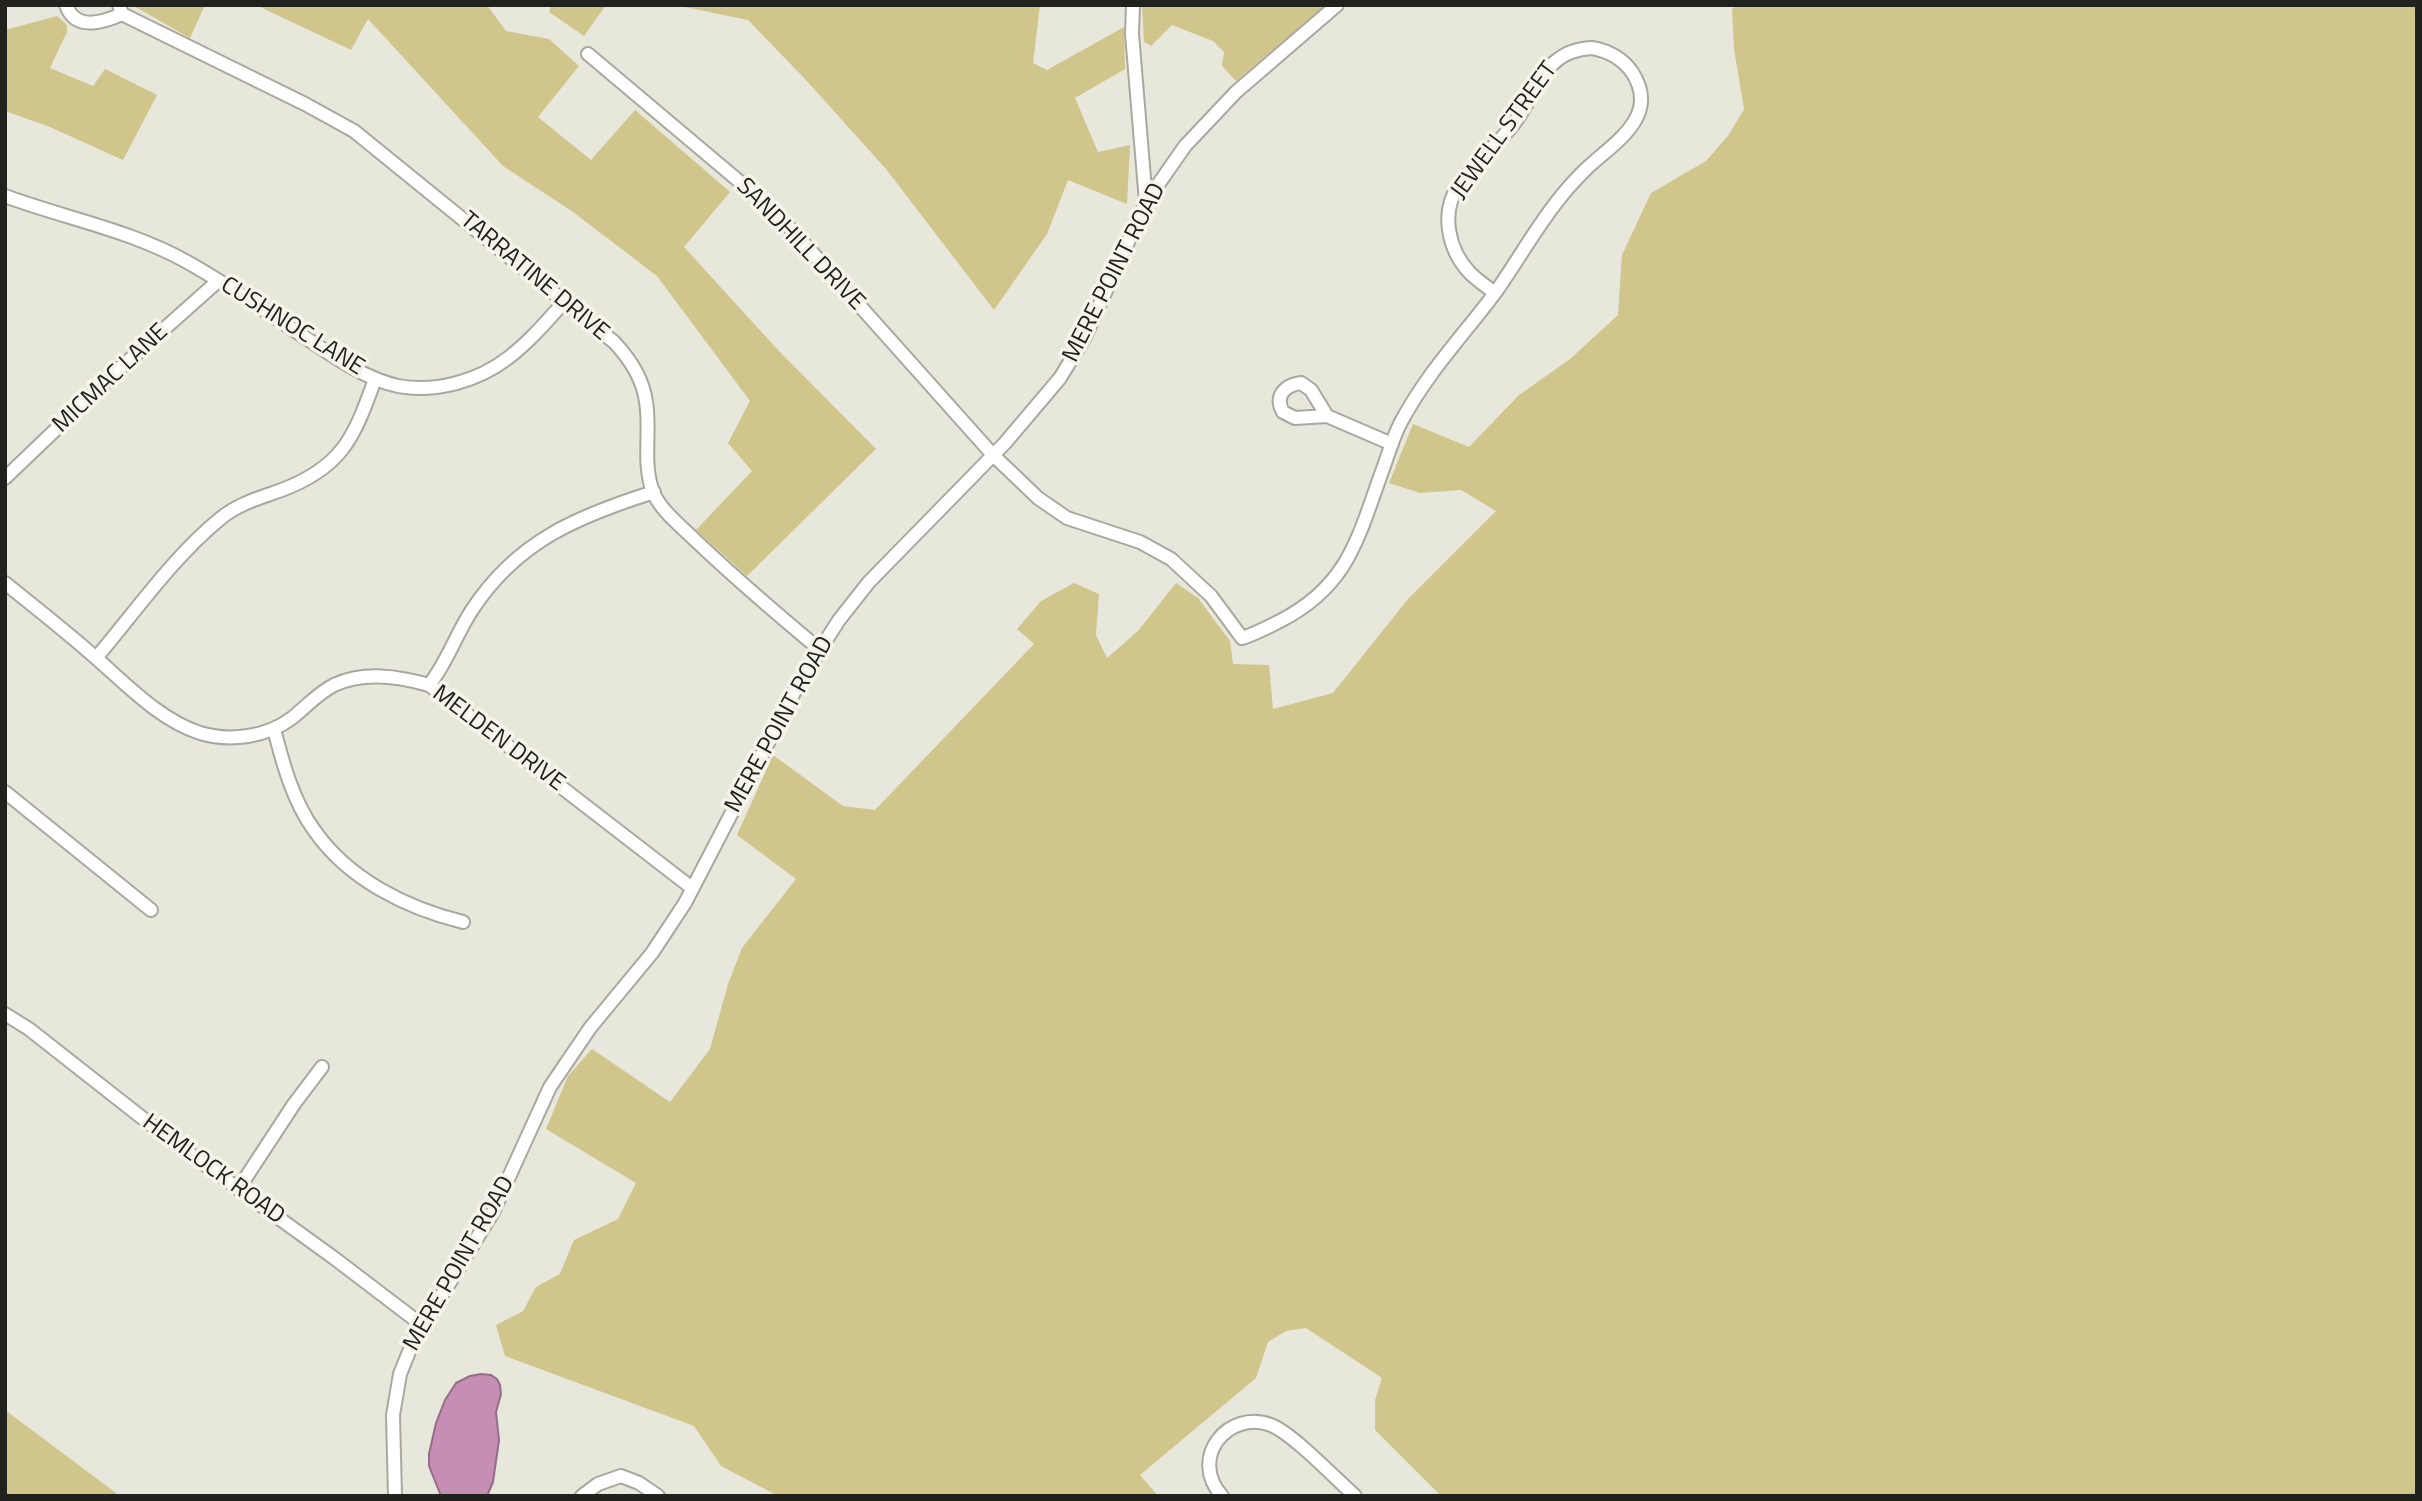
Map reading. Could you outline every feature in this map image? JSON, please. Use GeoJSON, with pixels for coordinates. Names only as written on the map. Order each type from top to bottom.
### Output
{"type":"FeatureCollection","features":[{"type":"Feature","properties":{"kind":"street","name":"TARRATINE DRIVE"},"geometry":{"type":"LineString","coordinates":[[66,5],[69,14],[83,23],[103,21],[120,10],[354,131],[614,342],[636,370],[647,404],[648,463],[654,492],[666,512],[819,649]]}},
{"type":"Feature","properties":{"kind":"street"},"geometry":{"type":"LineString","coordinates":[[1133,5],[1132,34],[1146,202]]}},
{"type":"Feature","properties":{"kind":"street","name":"MERE POINT ROAD"},"geometry":{"type":"LineString","coordinates":[[395,1496],[392,1446],[396,1395],[404,1364],[422,1325],[470,1253],[493,1212],[550,1087],[590,1028],[652,954],[685,903],[819,649],[869,582],[1046,397],[1073,358],[1105,295],[1146,202],[1185,146],[1217,110],[1270,60],[1337,5]]}},
{"type":"Feature","properties":{"kind":"street","name":"JEWELL STREET"},"geometry":{"type":"LineString","coordinates":[[1242,638],[1305,607],[1324,591],[1340,572],[1361,531],[1399,425],[1430,374],[1495,293],[1537,228],[1567,190],[1583,171],[1629,132],[1640,103],[1638,85],[1630,69],[1610,52],[1581,48],[1552,63],[1514,123],[1466,177],[1453,196],[1449,216],[1452,244],[1471,273],[1495,293]]}},
{"type":"Feature","properties":{"kind":"street","name":"SANDHILL DRIVE"},"geometry":{"type":"LineString","coordinates":[[588,54],[753,193],[793,231],[993,455],[1052,509],[1085,525],[1140,542],[1178,565],[1211,596],[1242,638]]}},
{"type":"Feature","properties":{"kind":"street","name":"CUSHNOC LANE"},"geometry":{"type":"LineString","coordinates":[[5,196],[95,223],[149,243],[182,259],[331,354],[375,379],[400,386],[443,386],[488,372],[509,358],[564,302]]}},
{"type":"Feature","properties":{"kind":"street","name":"MICMAC LANE"},"geometry":{"type":"LineString","coordinates":[[5,478],[117,371],[218,281]]}},
{"type":"Feature","properties":{"kind":"street"},"geometry":{"type":"LineString","coordinates":[[96,658],[189,548],[225,515],[256,499],[301,483],[332,462],[348,443],[375,379]]}},
{"type":"Feature","properties":{"kind":"street"},"geometry":{"type":"LineString","coordinates":[[1327,416],[1392,444]]}},
{"type":"Feature","properties":{"kind":"street"},"geometry":{"type":"LineString","coordinates":[[429,685],[483,594],[518,557],[559,528],[603,509],[654,492]]}},
{"type":"Feature","properties":{"kind":"street","name":"MELDEN DRIVE"},"geometry":{"type":"LineString","coordinates":[[5,583],[165,715],[198,732],[227,737],[274,730],[333,686],[349,680],[387,676],[429,685],[692,888]]}},
{"type":"Feature","properties":{"kind":"street"},"geometry":{"type":"LineString","coordinates":[[274,730],[288,778],[303,813],[323,842],[365,878],[395,898],[429,913],[463,922]]}},
{"type":"Feature","properties":{"kind":"street"},"geometry":{"type":"LineString","coordinates":[[5,792],[151,910]]}},
{"type":"Feature","properties":{"kind":"street","name":"HEMLOCK ROAD"},"geometry":{"type":"LineString","coordinates":[[5,1014],[29,1028],[128,1107],[422,1325]]}},
{"type":"Feature","properties":{"kind":"street"},"geometry":{"type":"LineString","coordinates":[[239,1188],[294,1104],[322,1067]]}},
{"type":"Feature","properties":{"kind":"street"},"geometry":{"type":"LineString","coordinates":[[1222,1496],[1208,1474],[1210,1455],[1230,1429],[1251,1422],[1278,1429],[1355,1496]]}},
{"type":"Feature","properties":{"kind":"street"},"geometry":{"type":"LineString","coordinates":[[583,1496],[598,1484],[621,1476],[639,1483],[658,1496]]}},
{"type":"Feature","properties":{"kind":"shaded area"},"geometry":{"type":"Polygon","coordinates":[[[132,5],[205,5],[190,38],[132,5]]]}},
{"type":"Feature","properties":{"kind":"shaded area"},"geometry":{"type":"Polygon","coordinates":[[[256,5],[487,5],[506,31],[549,39],[579,66],[538,117],[591,160],[635,110],[730,192],[684,247],[778,350],[876,449],[747,576],[696,530],[752,471],[728,443],[750,401],[657,276],[573,212],[503,166],[368,19],[351,50],[256,5]]]}},
{"type":"Feature","properties":{"kind":"shaded area"},"geometry":{"type":"Polygon","coordinates":[[[551,5],[606,5],[584,36],[549,12],[551,5]]]}},
{"type":"Feature","properties":{"kind":"shaded area"},"geometry":{"type":"Polygon","coordinates":[[[675,5],[1040,5],[1033,63],[1047,70],[1124,27],[1125,69],[1075,98],[1098,152],[1130,145],[1127,204],[1068,180],[1047,234],[994,310],[886,169],[748,20],[675,5]]]}},
{"type":"Feature","properties":{"kind":"shaded area"},"geometry":{"type":"Polygon","coordinates":[[[1142,5],[1323,7],[1236,81],[1222,66],[1224,52],[1213,41],[1172,25],[1151,46],[1144,42],[1142,5]]]}},
{"type":"Feature","properties":{"kind":"shaded area"},"geometry":{"type":"Polygon","coordinates":[[[1739,5],[2417,5],[2417,1496],[1441,1496],[1375,1430],[1375,1400],[1382,1378],[1306,1328],[1286,1331],[1268,1342],[1256,1378],[1140,1475],[1158,1496],[778,1496],[721,1466],[694,1426],[505,1356],[496,1325],[523,1311],[536,1287],[560,1274],[574,1240],[618,1219],[636,1183],[546,1129],[568,1076],[592,1049],[670,1102],[710,1049],[728,984],[742,948],[796,879],[737,835],[773,755],[843,806],[875,810],[1034,644],[1017,629],[1041,601],[1074,583],[1099,594],[1096,635],[1107,658],[1138,631],[1176,583],[1198,598],[1230,641],[1233,664],[1269,665],[1273,709],[1333,693],[1408,599],[1496,511],[1461,490],[1420,493],[1389,483],[1413,424],[1469,447],[1519,395],[1570,359],[1618,315],[1622,255],[1651,193],[1706,161],[1728,136],[1744,109],[1734,49],[1732,9],[1739,5]]]}},
{"type":"Feature","properties":{"kind":"shaded area"},"geometry":{"type":"Polygon","coordinates":[[[57,16],[67,25],[67,32],[50,68],[93,86],[105,69],[157,95],[123,160],[50,127],[5,111],[5,30],[57,16]]]}},
{"type":"Feature","properties":{"kind":"shaded area"},"geometry":{"type":"Polygon","coordinates":[[[481,1374],[497,1379],[501,1394],[496,1412],[499,1440],[493,1482],[487,1496],[441,1496],[429,1466],[436,1423],[445,1400],[456,1383],[481,1374]]]}},
{"type":"Feature","properties":{"kind":"shaded area"},"geometry":{"type":"Polygon","coordinates":[[[5,1410],[120,1496],[5,1496],[5,1410]]]}}]}
